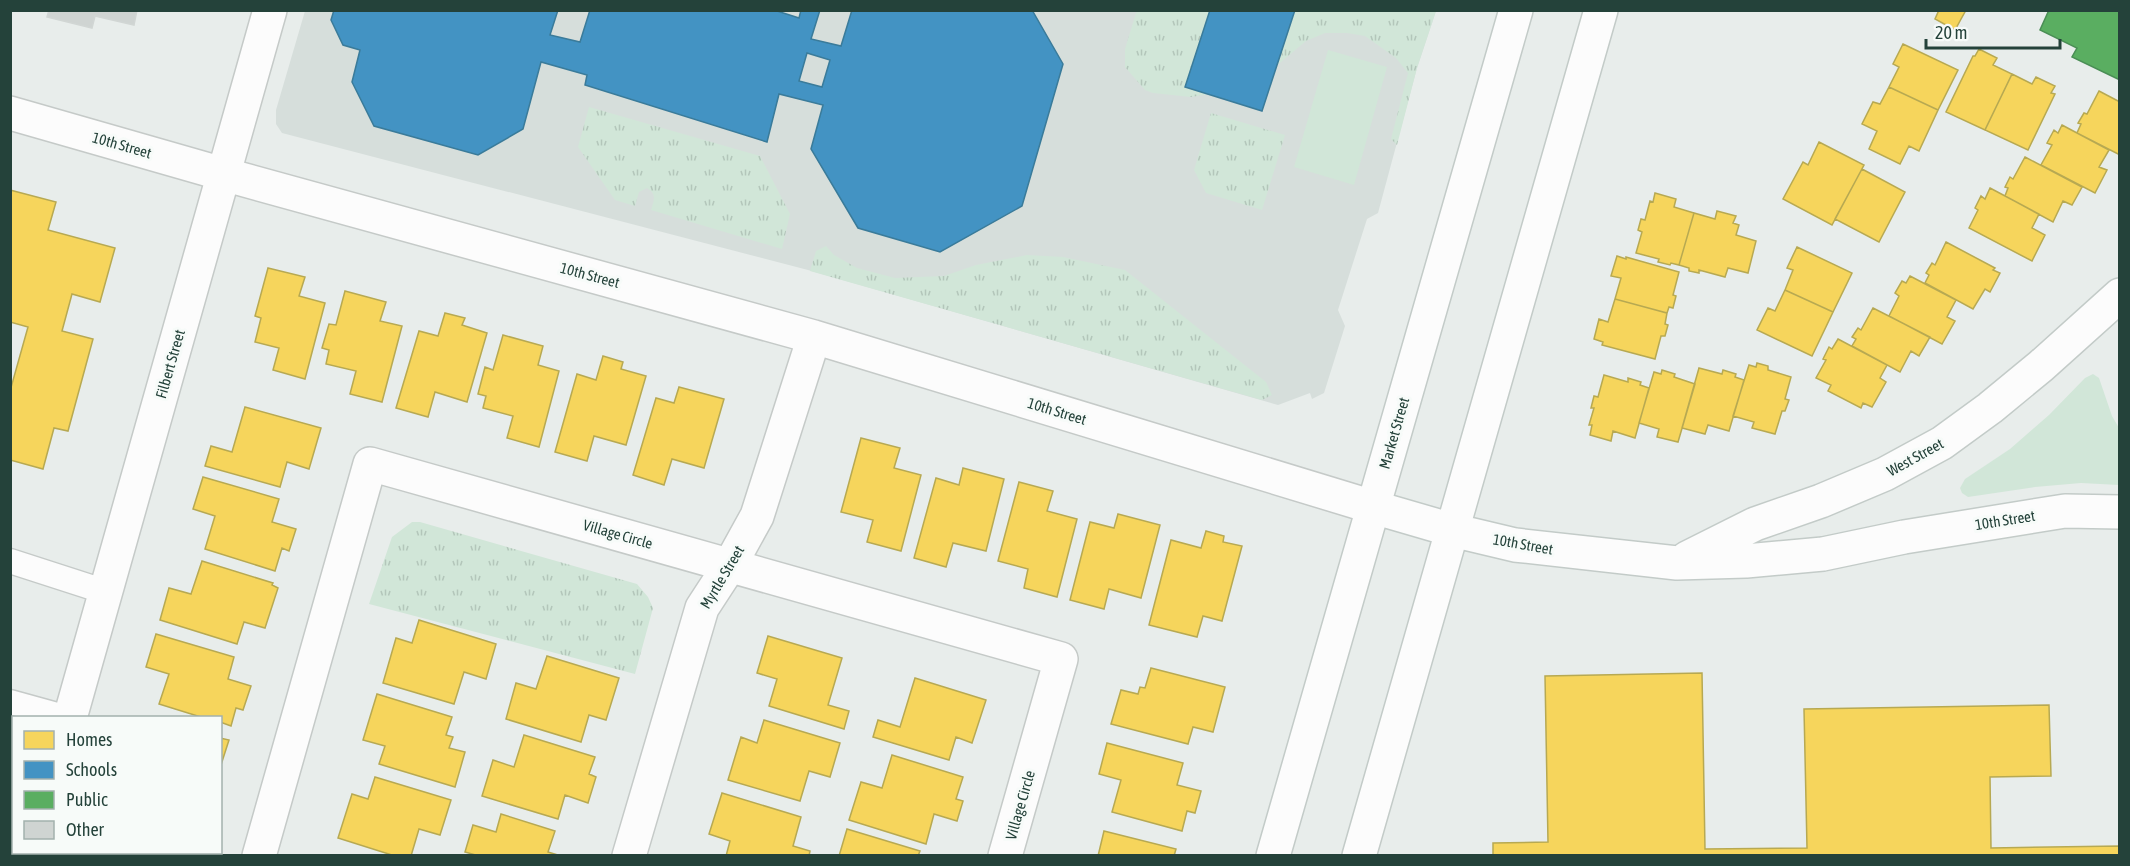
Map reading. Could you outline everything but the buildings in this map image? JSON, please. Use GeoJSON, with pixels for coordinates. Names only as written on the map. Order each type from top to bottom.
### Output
{"type":"FeatureCollection","features":[{"type":"Feature","properties":{"kind":"street","name":"Filbert Street"},"geometry":{"type":"LineString","coordinates":[[69,716],[270,10]]}},
{"type":"Feature","properties":{"kind":"street","name":"Market Street"},"geometry":{"type":"LineString","coordinates":[[1273,855],[1516,10]]}},
{"type":"Feature","properties":{"kind":"street"},"geometry":{"type":"LineString","coordinates":[[1359,855],[1601,10]]}},
{"type":"Feature","properties":{"kind":"street","name":"10th Street"},"geometry":{"type":"LineString","coordinates":[[10,113],[814,337],[1373,507],[1515,545],[1677,563],[1746,561],[1823,554],[1904,537],[2065,511],[2120,512]]}},
{"type":"Feature","properties":{"kind":"street","name":"West Street"},"geometry":{"type":"LineString","coordinates":[[1677,563],[1755,524],[1821,501],[1885,474],[1942,443],[1990,408],[2041,366],[2120,294]]}},
{"type":"Feature","properties":{"kind":"street","name":"Myrtle Street"},"geometry":{"type":"LineString","coordinates":[[629,855],[702,608],[730,566],[757,516],[814,337]]}},
{"type":"Feature","properties":{"kind":"street","name":"Village Circle"},"geometry":{"type":"LineString","coordinates":[[259,855],[370,464],[1061,659],[1005,855]]}},
{"type":"Feature","properties":{"kind":"lane"},"geometry":{"type":"LineString","coordinates":[[10,561],[106,592]]}},
{"type":"Feature","properties":{"kind":"lane"},"geometry":{"type":"LineString","coordinates":[[10,702],[65,716]]}},
{"type":"Feature","properties":{"kind":"shaded area"},"geometry":{"type":"Polygon","coordinates":[[[305,11],[1436,11],[1417,68],[1378,213],[1367,219],[1338,310],[1345,326],[1324,393],[1312,399],[1310,393],[1278,405],[808,270],[282,133],[276,124],[276,110],[305,11]]]}},
{"type":"Feature","properties":{"kind":"green space"},"geometry":{"type":"Polygon","coordinates":[[[1138,11],[1436,11],[1417,68],[1397,145],[1391,139],[1408,73],[1396,58],[1365,36],[1325,33],[1306,41],[1269,72],[1215,93],[1191,97],[1153,93],[1145,90],[1125,67],[1125,49],[1138,11]]]}},
{"type":"Feature","properties":{"kind":"green space"},"geometry":{"type":"Polygon","coordinates":[[[1328,50],[1387,67],[1354,185],[1294,167],[1328,50]]]}},
{"type":"Feature","properties":{"kind":"green space"},"geometry":{"type":"Polygon","coordinates":[[[589,107],[760,156],[790,214],[782,249],[651,210],[654,200],[647,188],[639,192],[635,206],[615,200],[578,147],[589,107]]]}},
{"type":"Feature","properties":{"kind":"green space"},"geometry":{"type":"Polygon","coordinates":[[[1211,113],[1285,135],[1262,210],[1206,193],[1194,170],[1211,113]]]}},
{"type":"Feature","properties":{"kind":"green space"},"geometry":{"type":"Polygon","coordinates":[[[826,246],[834,255],[857,268],[895,278],[944,276],[976,265],[1027,255],[1063,257],[1125,270],[1266,382],[1272,395],[1262,400],[810,271],[816,251],[826,246]]]}},
{"type":"Feature","properties":{"kind":"green space"},"geometry":{"type":"Polygon","coordinates":[[[2093,374],[2099,378],[2112,416],[2119,428],[2119,485],[2081,483],[1968,497],[1962,493],[1960,488],[1965,479],[2010,449],[2049,415],[2085,378],[2093,374]]]}},
{"type":"Feature","properties":{"kind":"green space"},"geometry":{"type":"Polygon","coordinates":[[[412,522],[420,522],[637,584],[648,597],[653,608],[635,674],[369,604],[392,537],[412,522]]]}}]}
